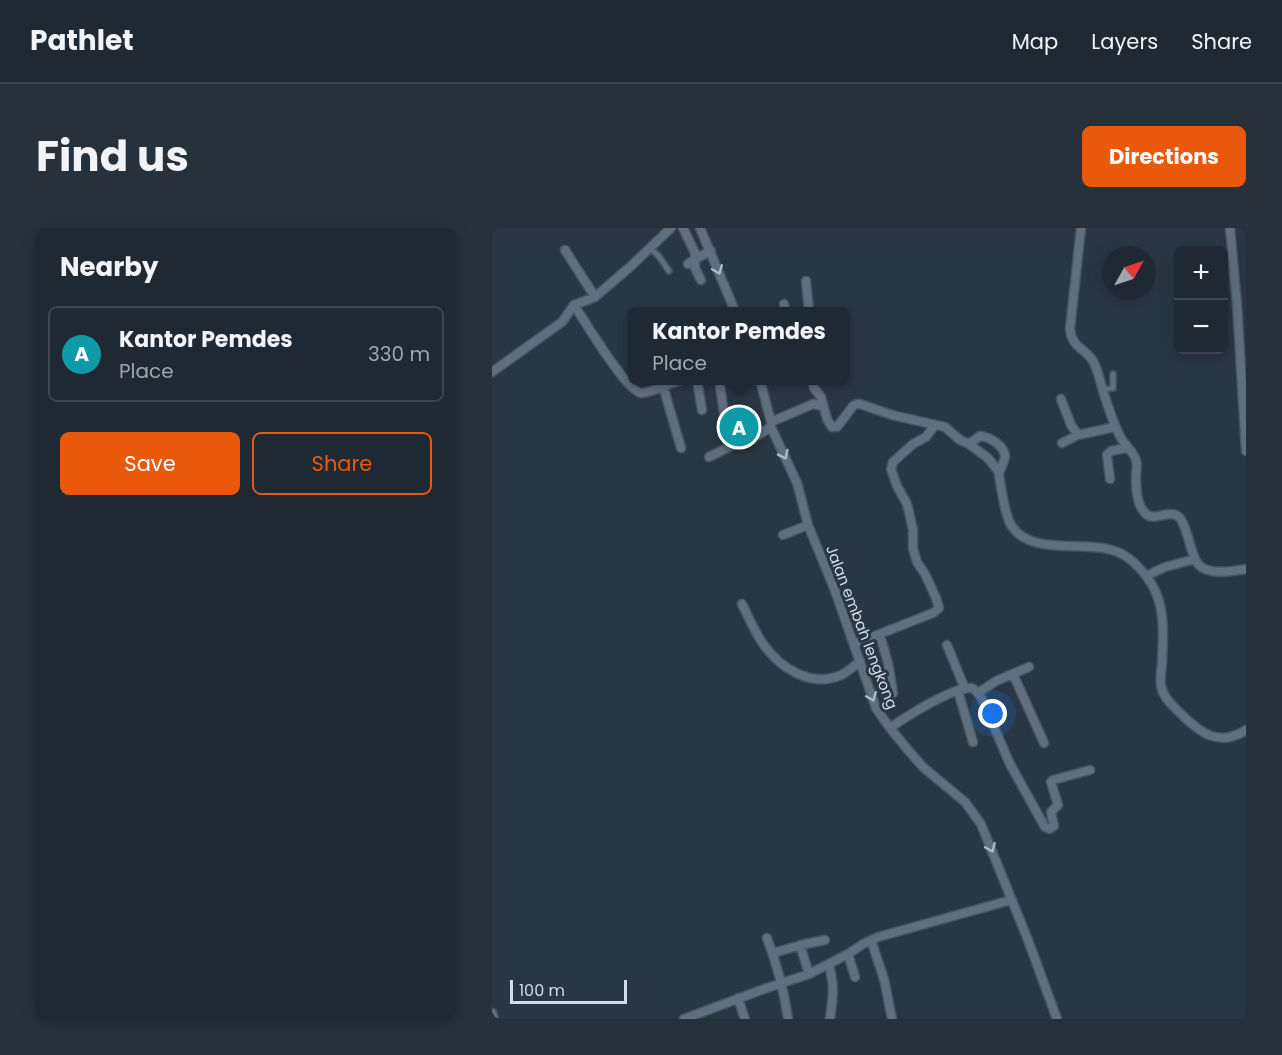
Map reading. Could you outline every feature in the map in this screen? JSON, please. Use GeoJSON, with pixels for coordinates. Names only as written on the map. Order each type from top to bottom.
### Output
{"type":"FeatureCollection","features":[{"type":"Feature","properties":{"kind":"street"},"geometry":{"type":"LineString","coordinates":[[492,372],[562,322],[574,305],[595,297],[671,228]]}},
{"type":"Feature","properties":{"kind":"street"},"geometry":{"type":"LineString","coordinates":[[683,228],[695,253],[691,261]]}},
{"type":"Feature","properties":{"kind":"street"},"geometry":{"type":"LineString","coordinates":[[700,228],[733,307]]}},
{"type":"Feature","properties":{"kind":"street"},"geometry":{"type":"LineString","coordinates":[[1081,228],[1071,336],[1092,359],[1115,427],[1126,448],[1136,458],[1138,494],[1144,512],[1149,517],[1171,514],[1179,517],[1195,559],[1204,569],[1216,571],[1246,569]]}},
{"type":"Feature","properties":{"kind":"street"},"geometry":{"type":"LineString","coordinates":[[1230,228],[1246,451]]}},
{"type":"Feature","properties":{"kind":"street"},"geometry":{"type":"LineString","coordinates":[[565,250],[595,297]]}},
{"type":"Feature","properties":{"kind":"street"},"geometry":{"type":"LineString","coordinates":[[691,261],[711,251]]}},
{"type":"Feature","properties":{"kind":"street"},"geometry":{"type":"LineString","coordinates":[[691,261],[700,280]]}},
{"type":"Feature","properties":{"kind":"street"},"geometry":{"type":"LineString","coordinates":[[806,281],[809,307]]}},
{"type":"Feature","properties":{"kind":"street"},"geometry":{"type":"LineString","coordinates":[[574,305],[628,385]]}},
{"type":"Feature","properties":{"kind":"street"},"geometry":{"type":"LineString","coordinates":[[628,385],[643,393],[667,385]]}},
{"type":"Feature","properties":{"kind":"street"},"geometry":{"type":"LineString","coordinates":[[698,385],[702,410]]}},
{"type":"Feature","properties":{"kind":"street"},"geometry":{"type":"LineString","coordinates":[[720,385],[724,413]]}},
{"type":"Feature","properties":{"kind":"street","name":"Jalan embah lengkong"},"geometry":{"type":"LineString","coordinates":[[762,385],[771,425],[797,483],[808,525],[834,588],[876,708],[923,767],[974,812],[993,853],[1058,1019]]}},
{"type":"Feature","properties":{"kind":"street"},"geometry":{"type":"LineString","coordinates":[[813,385],[821,397],[830,424],[835,428],[857,404],[948,428],[960,440],[988,458],[999,472],[1009,521],[1022,537],[1041,543],[1104,549],[1122,554],[1136,565],[1152,584],[1163,615],[1161,680],[1164,694],[1195,728],[1212,737],[1232,738],[1246,730]]}},
{"type":"Feature","properties":{"kind":"street"},"geometry":{"type":"LineString","coordinates":[[663,386],[681,448]]}},
{"type":"Feature","properties":{"kind":"street"},"geometry":{"type":"LineString","coordinates":[[1061,399],[1071,425],[1078,435]]}},
{"type":"Feature","properties":{"kind":"street"},"geometry":{"type":"LineString","coordinates":[[710,457],[739,442],[750,440],[771,425],[813,404],[823,406]]}},
{"type":"Feature","properties":{"kind":"street"},"geometry":{"type":"LineString","coordinates":[[854,644],[933,613],[939,608],[925,574],[917,562],[907,504],[897,486],[891,464],[913,444],[926,437],[935,424]]}},
{"type":"Feature","properties":{"kind":"street"},"geometry":{"type":"LineString","coordinates":[[1062,443],[1078,435],[1115,427]]}},
{"type":"Feature","properties":{"kind":"street"},"geometry":{"type":"LineString","coordinates":[[969,444],[980,436],[990,438],[995,442],[1005,456],[999,472]]}},
{"type":"Feature","properties":{"kind":"street"},"geometry":{"type":"LineString","coordinates":[[1110,479],[1107,455],[1111,451],[1126,448]]}},
{"type":"Feature","properties":{"kind":"street"},"geometry":{"type":"LineString","coordinates":[[783,535],[808,525]]}},
{"type":"Feature","properties":{"kind":"street"},"geometry":{"type":"LineString","coordinates":[[1146,576],[1165,567],[1195,559]]}},
{"type":"Feature","properties":{"kind":"street"},"geometry":{"type":"LineString","coordinates":[[742,604],[764,645],[786,666],[802,676],[815,680],[829,679],[842,675],[860,661]]}},
{"type":"Feature","properties":{"kind":"street"},"geometry":{"type":"LineString","coordinates":[[880,635],[893,693]]}},
{"type":"Feature","properties":{"kind":"street"},"geometry":{"type":"LineString","coordinates":[[947,645],[961,690],[973,742]]}},
{"type":"Feature","properties":{"kind":"street"},"geometry":{"type":"LineString","coordinates":[[978,693],[996,681],[1029,668]]}},
{"type":"Feature","properties":{"kind":"street"},"geometry":{"type":"LineString","coordinates":[[1013,674],[1044,743]]}},
{"type":"Feature","properties":{"kind":"street"},"geometry":{"type":"LineString","coordinates":[[890,728],[929,704],[961,690],[972,688],[978,693],[1010,764],[1046,828],[1054,826],[1052,812],[1058,806],[1051,782],[1090,770]]}},
{"type":"Feature","properties":{"kind":"street"},"geometry":{"type":"LineString","coordinates":[[684,1019],[809,974],[886,933],[1011,900]]}},
{"type":"Feature","properties":{"kind":"street"},"geometry":{"type":"LineString","coordinates":[[767,938],[781,983],[788,1019]]}},
{"type":"Feature","properties":{"kind":"street"},"geometry":{"type":"LineString","coordinates":[[773,953],[825,940]]}},
{"type":"Feature","properties":{"kind":"street"},"geometry":{"type":"LineString","coordinates":[[871,940],[884,980],[892,1019]]}},
{"type":"Feature","properties":{"kind":"street"},"geometry":{"type":"LineString","coordinates":[[800,945],[809,974]]}},
{"type":"Feature","properties":{"kind":"street"},"geometry":{"type":"LineString","coordinates":[[848,954],[855,976]]}},
{"type":"Feature","properties":{"kind":"street"},"geometry":{"type":"LineString","coordinates":[[829,965],[834,993],[830,1019]]}},
{"type":"Feature","properties":{"kind":"street"},"geometry":{"type":"LineString","coordinates":[[738,998],[745,1019]]}},
{"type":"Feature","properties":{"kind":"street"},"geometry":{"type":"LineString","coordinates":[[492,1013],[494,1019]]}},
{"type":"Feature","properties":{"kind":"lane"},"geometry":{"type":"LineString","coordinates":[[649,248],[658,255],[669,271]]}},
{"type":"Feature","properties":{"kind":"lane"},"geometry":{"type":"LineString","coordinates":[[1102,390],[1113,388],[1113,375]]}},
{"type":"Feature","properties":{"kind":"place","name":"Kantor Pemdes"},"geometry":{"type":"Point","coordinates":[739,427]}}]}
